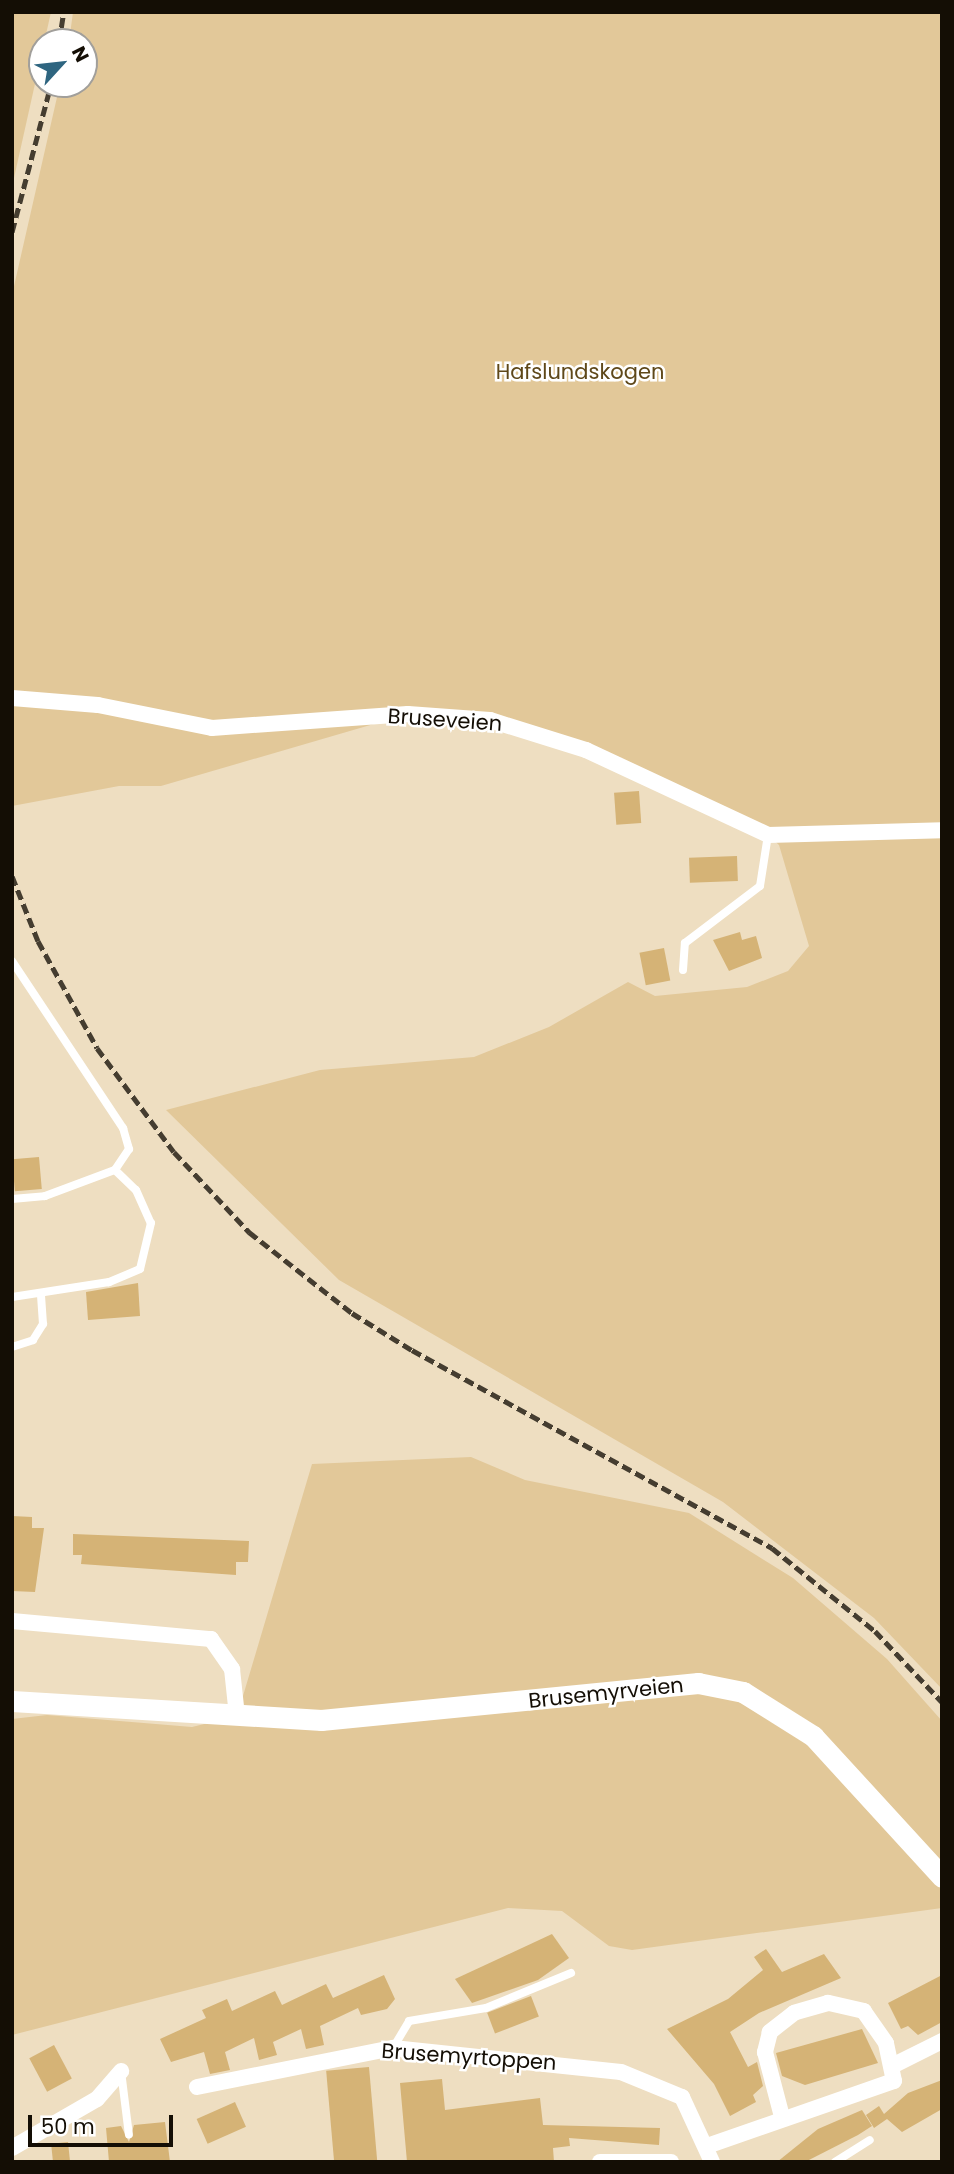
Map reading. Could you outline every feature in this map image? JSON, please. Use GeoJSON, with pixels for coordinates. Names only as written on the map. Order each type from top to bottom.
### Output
{"type":"FeatureCollection","features":[{"type":"Feature","properties":{"kind":"street","name":"Bruseveien"},"geometry":{"type":"LineString","coordinates":[[12,698],[98,705],[212,727],[408,714],[490,720],[586,750],[768,835],[942,830]]}},
{"type":"Feature","properties":{"kind":"street"},"geometry":{"type":"LineString","coordinates":[[12,1621],[211,1639],[232,1669],[237,1716]]}},
{"type":"Feature","properties":{"kind":"street","name":"Brusemyrveien"},"geometry":{"type":"LineString","coordinates":[[12,1701],[321,1720],[639,1685],[698,1683],[743,1692],[792,1720],[849,1769],[942,1877]]}},
{"type":"Feature","properties":{"kind":"street"},"geometry":{"type":"LineString","coordinates":[[782,2117],[765,2044],[794,2012],[828,2003],[852,2005],[881,2030],[894,2065],[942,2041]]}},
{"type":"Feature","properties":{"kind":"street","name":"Brusemyrtoppen"},"geometry":{"type":"LineString","coordinates":[[197,2087],[393,2048],[640,2076],[682,2096],[710,2154],[782,2117],[887,2085],[894,2081],[894,2065]]}},
{"type":"Feature","properties":{"kind":"street"},"geometry":{"type":"LineString","coordinates":[[12,2148],[97,2099],[121,2071]]}},
{"type":"Feature","properties":{"kind":"street"},"geometry":{"type":"LineString","coordinates":[[600,2162],[671,2162]]}},
{"type":"Feature","properties":{"kind":"lane"},"geometry":{"type":"LineString","coordinates":[[684,970],[685,943],[741,906],[760,886],[768,835]]}},
{"type":"Feature","properties":{"kind":"lane"},"geometry":{"type":"LineString","coordinates":[[12,961],[122,1128],[129,1149],[115,1170],[45,1196],[12,1199]]}},
{"type":"Feature","properties":{"kind":"lane"},"geometry":{"type":"LineString","coordinates":[[12,1297],[41,1293],[140,1269],[151,1223],[136,1190],[115,1170]]}},
{"type":"Feature","properties":{"kind":"lane"},"geometry":{"type":"LineString","coordinates":[[12,1347],[33,1340],[43,1324],[41,1293]]}},
{"type":"Feature","properties":{"kind":"lane"},"geometry":{"type":"LineString","coordinates":[[393,2048],[409,2021],[486,2008],[571,1973]]}},
{"type":"Feature","properties":{"kind":"lane"},"geometry":{"type":"LineString","coordinates":[[121,2071],[129,2135]]}},
{"type":"Feature","properties":{"kind":"lane"},"geometry":{"type":"LineString","coordinates":[[835,2162],[870,2140]]}},
{"type":"Feature","properties":{"kind":"green space"},"geometry":{"type":"Polygon","coordinates":[[[12,12],[51,12],[47,28],[28,28],[28,98],[32,98],[12,187],[12,12]]]}},
{"type":"Feature","properties":{"kind":"green space","name":"Hafslundskogen"},"geometry":{"type":"Polygon","coordinates":[[[73,12],[942,12],[942,1689],[874,1618],[723,1502],[339,1280],[166,1110],[320,1070],[474,1057],[549,1027],[628,982],[655,996],[747,987],[788,971],[809,946],[779,845],[768,835],[526,728],[408,714],[161,786],[119,786],[12,806],[12,295],[57,98],[98,98],[98,28],[71,28],[73,12]]]}},
{"type":"Feature","properties":{"kind":"green space"},"geometry":{"type":"Polygon","coordinates":[[[471,1457],[525,1480],[689,1513],[793,1578],[887,1659],[942,1721],[942,1908],[632,1950],[609,1946],[562,1911],[508,1908],[12,2035],[12,1719],[47,1715],[192,1727],[237,1716],[312,1464],[471,1457]]]}},
{"type":"Feature","properties":{"kind":"building"},"geometry":{"type":"Polygon","coordinates":[[[639,791],[641,823],[616,825],[614,793],[639,791]]]}},
{"type":"Feature","properties":{"kind":"building"},"geometry":{"type":"Polygon","coordinates":[[[737,856],[738,881],[690,883],[689,858],[737,856]]]}},
{"type":"Feature","properties":{"kind":"building"},"geometry":{"type":"Polygon","coordinates":[[[740,932],[742,940],[756,936],[762,958],[729,971],[713,940],[740,932]]]}},
{"type":"Feature","properties":{"kind":"building"},"geometry":{"type":"Polygon","coordinates":[[[664,948],[670,980],[646,985],[639,953],[664,948]]]}},
{"type":"Feature","properties":{"kind":"building"},"geometry":{"type":"Polygon","coordinates":[[[39,1157],[42,1189],[15,1191],[12,1159],[39,1157]]]}},
{"type":"Feature","properties":{"kind":"building"},"geometry":{"type":"Polygon","coordinates":[[[138,1283],[140,1316],[88,1320],[86,1292],[138,1283]]]}},
{"type":"Feature","properties":{"kind":"building"},"geometry":{"type":"Polygon","coordinates":[[[12,1516],[32,1517],[32,1528],[44,1528],[35,1592],[12,1591],[12,1516]]]}},
{"type":"Feature","properties":{"kind":"building"},"geometry":{"type":"Polygon","coordinates":[[[73,1534],[249,1541],[248,1562],[236,1562],[236,1575],[81,1564],[82,1555],[73,1555],[73,1534]]]}},
{"type":"Feature","properties":{"kind":"building"},"geometry":{"type":"Polygon","coordinates":[[[552,1934],[569,1958],[538,1980],[472,2003],[455,1979],[552,1934]]]}},
{"type":"Feature","properties":{"kind":"building"},"geometry":{"type":"Polygon","coordinates":[[[766,1949],[782,1972],[824,1954],[841,1978],[759,2013],[730,2032],[748,2067],[757,2062],[763,2086],[753,2095],[756,2102],[730,2116],[714,2084],[667,2029],[728,1999],[763,1970],[754,1957],[766,1949]]]}},
{"type":"Feature","properties":{"kind":"building"},"geometry":{"type":"Polygon","coordinates":[[[384,1975],[395,1999],[387,2009],[361,2015],[358,2008],[320,2026],[324,2045],[306,2049],[301,2029],[273,2042],[277,2055],[259,2060],[254,2038],[225,2052],[230,2070],[210,2074],[204,2052],[171,2062],[160,2039],[206,2018],[202,2010],[227,1999],[232,2011],[275,1991],[282,2005],[326,1984],[333,1998],[384,1975]]]}},
{"type":"Feature","properties":{"kind":"building"},"geometry":{"type":"Polygon","coordinates":[[[942,1975],[942,2022],[918,2035],[908,2026],[901,2029],[888,2003],[942,1975]]]}},
{"type":"Feature","properties":{"kind":"building"},"geometry":{"type":"Polygon","coordinates":[[[531,1996],[539,2017],[495,2033],[487,2013],[531,1996]]]}},
{"type":"Feature","properties":{"kind":"building"},"geometry":{"type":"Polygon","coordinates":[[[862,2029],[878,2063],[805,2085],[782,2076],[776,2053],[862,2029]]]}},
{"type":"Feature","properties":{"kind":"building"},"geometry":{"type":"Polygon","coordinates":[[[54,2045],[72,2079],[47,2092],[29,2058],[54,2045]]]}},
{"type":"Feature","properties":{"kind":"building"},"geometry":{"type":"Polygon","coordinates":[[[369,2067],[377,2162],[334,2162],[326,2071],[369,2067]]]}},
{"type":"Feature","properties":{"kind":"building"},"geometry":{"type":"Polygon","coordinates":[[[442,2079],[445,2110],[540,2098],[543,2125],[660,2128],[659,2145],[569,2138],[570,2146],[553,2148],[554,2162],[407,2162],[400,2083],[442,2079]]]}},
{"type":"Feature","properties":{"kind":"building"},"geometry":{"type":"Polygon","coordinates":[[[942,2080],[942,2109],[902,2132],[887,2119],[874,2128],[866,2115],[879,2106],[884,2114],[908,2093],[942,2080]]]}},
{"type":"Feature","properties":{"kind":"building"},"geometry":{"type":"Polygon","coordinates":[[[235,2102],[246,2127],[208,2144],[197,2119],[235,2102]]]}},
{"type":"Feature","properties":{"kind":"building"},"geometry":{"type":"Polygon","coordinates":[[[862,2110],[872,2126],[858,2135],[805,2162],[777,2162],[818,2129],[862,2110]]]}},
{"type":"Feature","properties":{"kind":"building"},"geometry":{"type":"Polygon","coordinates":[[[165,2122],[170,2162],[109,2162],[106,2128],[121,2126],[129,2142],[134,2125],[165,2122]]]}},
{"type":"Feature","properties":{"kind":"building"},"geometry":{"type":"Polygon","coordinates":[[[68,2142],[70,2162],[53,2162],[51,2144],[68,2142]]]}},
{"type":"Feature","properties":{"kind":"railway"},"geometry":{"type":"LineString","coordinates":[[61,28],[64,12]]}},
{"type":"Feature","properties":{"kind":"railway"},"geometry":{"type":"LineString","coordinates":[[12,232],[47,98]]}},
{"type":"Feature","properties":{"kind":"railway"},"geometry":{"type":"LineString","coordinates":[[12,876],[38,941],[97,1048],[174,1152],[249,1232],[352,1313],[412,1350],[772,1548],[875,1631],[942,1702]]}}]}
